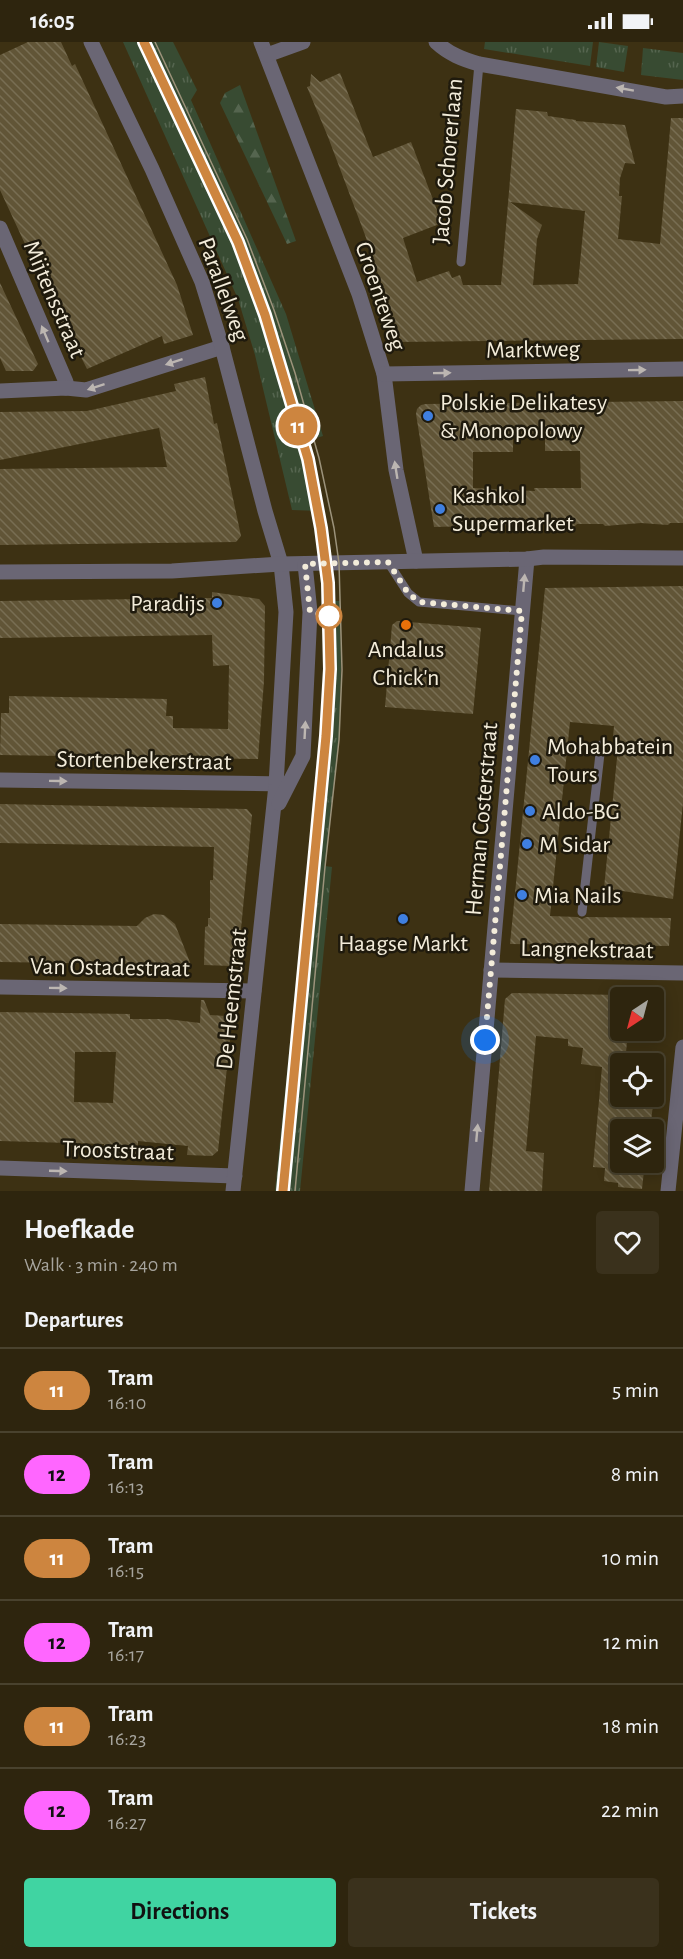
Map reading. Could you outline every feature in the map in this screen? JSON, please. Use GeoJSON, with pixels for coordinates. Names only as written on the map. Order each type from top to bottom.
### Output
{"type":"FeatureCollection","features":[{"type":"Feature","properties":{"kind":"street","name":"Parallelweg"},"geometry":{"type":"LineString","coordinates":[[91,42],[152,169],[202,282],[222,346],[281,564]]}},
{"type":"Feature","properties":{"kind":"street","name":"Groenteweg"},"geometry":{"type":"LineString","coordinates":[[303,42],[264,49],[359,294],[384,374],[396,470],[416,561]]}},
{"type":"Feature","properties":{"kind":"street","name":"Jacob Schorerlaan"},"geometry":{"type":"LineString","coordinates":[[436,42],[447,52],[463,60],[479,64],[666,97],[683,96]]}},
{"type":"Feature","properties":{"kind":"street","name":"Mijtensstraat"},"geometry":{"type":"LineString","coordinates":[[0,228],[66,382],[66,388]]}},
{"type":"Feature","properties":{"kind":"street"},"geometry":{"type":"LineString","coordinates":[[0,391],[66,388],[86,390],[222,346]]}},
{"type":"Feature","properties":{"kind":"street","name":"Marktweg"},"geometry":{"type":"LineString","coordinates":[[384,374],[683,369]]}},
{"type":"Feature","properties":{"kind":"street"},"geometry":{"type":"LineString","coordinates":[[0,572],[172,570],[281,564],[544,557],[683,558]]}},
{"type":"Feature","properties":{"kind":"street","name":"Herman Costerstraat"},"geometry":{"type":"LineString","coordinates":[[472,1191],[526,559]]}},
{"type":"Feature","properties":{"kind":"street","name":"De Heemstraat"},"geometry":{"type":"LineString","coordinates":[[236,1186],[272,826],[281,785],[286,612],[281,564]]}},
{"type":"Feature","properties":{"kind":"street","name":"De Heemstraat"},"geometry":{"type":"LineString","coordinates":[[281,785],[303,756],[310,612],[305,564]]}},
{"type":"Feature","properties":{"kind":"street","name":"Stortenbekerstraat"},"geometry":{"type":"LineString","coordinates":[[0,780],[281,785]]}},
{"type":"Feature","properties":{"kind":"street","name":"Langnekstraat"},"geometry":{"type":"LineString","coordinates":[[491,970],[683,973]]}},
{"type":"Feature","properties":{"kind":"street","name":"Van Ostadestraat"},"geometry":{"type":"LineString","coordinates":[[0,987],[254,991]]}},
{"type":"Feature","properties":{"kind":"street"},"geometry":{"type":"LineString","coordinates":[[668,1191],[683,1047]]}},
{"type":"Feature","properties":{"kind":"street","name":"Trooststraat"},"geometry":{"type":"LineString","coordinates":[[0,1168],[236,1186]]}},
{"type":"Feature","properties":{"kind":"lane","name":"Jacob Schorerlaan"},"geometry":{"type":"LineString","coordinates":[[460,262],[479,64]]}},
{"type":"Feature","properties":{"kind":"lane"},"geometry":{"type":"LineString","coordinates":[[388,562],[408,593],[419,602],[522,611]]}},
{"type":"Feature","properties":{"kind":"lane"},"geometry":{"type":"LineString","coordinates":[[582,912],[601,745]]}},
{"type":"Feature","properties":{"kind":"green space"},"geometry":{"type":"Polygon","coordinates":[[[123,42],[173,42],[197,90],[191,100],[286,314],[323,436],[306,441],[320,511],[292,510],[255,355],[238,299],[123,42]]]}},
{"type":"Feature","properties":{"kind":"green space"},"geometry":{"type":"Polygon","coordinates":[[[485,42],[593,42],[590,66],[484,49],[485,42]]]}},
{"type":"Feature","properties":{"kind":"green space"},"geometry":{"type":"Polygon","coordinates":[[[599,42],[628,46],[624,72],[596,67],[599,42]]]}},
{"type":"Feature","properties":{"kind":"green space"},"geometry":{"type":"Polygon","coordinates":[[[643,48],[683,53],[683,80],[641,75],[643,48]]]}},
{"type":"Feature","properties":{"kind":"green space"},"geometry":{"type":"Polygon","coordinates":[[[240,85],[296,241],[287,244],[220,103],[225,93],[240,85]]]}},
{"type":"Feature","properties":{"kind":"green space"},"geometry":{"type":"Polygon","coordinates":[[[329,601],[340,601],[341,670],[339,740],[325,866],[332,867],[300,1191],[275,1191],[308,865],[315,865],[322,793],[330,671],[329,601]]]}},
{"type":"Feature","properties":{"kind":"building"},"geometry":{"type":"Polygon","coordinates":[[[28,42],[61,42],[72,66],[75,64],[177,285],[193,335],[164,344],[162,336],[87,369],[65,325],[62,325],[0,190],[0,55],[28,42]]]}},
{"type":"Feature","properties":{"kind":"building"},"geometry":{"type":"Polygon","coordinates":[[[340,73],[373,157],[411,142],[442,223],[403,238],[417,282],[449,271],[452,278],[460,275],[463,285],[501,285],[516,109],[547,112],[548,116],[576,121],[625,125],[635,164],[625,163],[620,178],[619,196],[622,196],[618,239],[660,244],[671,118],[683,118],[683,339],[397,342],[392,315],[365,235],[307,87],[310,86],[311,74],[320,82],[340,73]],[[510,202],[542,225],[537,239],[533,285],[578,284],[585,211],[510,202]]]}},
{"type":"Feature","properties":{"kind":"building"},"geometry":{"type":"Polygon","coordinates":[[[0,283],[38,364],[33,371],[6,371],[0,358],[0,283]]]}},
{"type":"Feature","properties":{"kind":"building"},"geometry":{"type":"Polygon","coordinates":[[[205,377],[241,536],[236,542],[0,545],[0,469],[167,467],[159,428],[0,460],[0,412],[87,411],[176,391],[174,384],[205,377]]]}},
{"type":"Feature","properties":{"kind":"building"},"geometry":{"type":"Polygon","coordinates":[[[683,401],[683,523],[434,527],[416,414],[421,405],[683,401]],[[513,437],[513,452],[473,452],[473,488],[535,491],[534,488],[581,488],[580,451],[545,451],[545,437],[513,437]]]}},
{"type":"Feature","properties":{"kind":"building"},"geometry":{"type":"Polygon","coordinates":[[[683,586],[683,803],[673,899],[604,888],[619,738],[613,737],[614,726],[570,722],[550,916],[582,919],[586,917],[671,918],[669,946],[510,944],[545,588],[683,586]]]}},
{"type":"Feature","properties":{"kind":"building"},"geometry":{"type":"Polygon","coordinates":[[[212,592],[259,599],[265,606],[264,681],[258,759],[0,755],[1,713],[9,713],[9,696],[167,699],[166,716],[173,716],[173,728],[228,729],[229,665],[213,666],[212,635],[0,638],[0,601],[212,598],[212,592]]]}},
{"type":"Feature","properties":{"kind":"building"},"geometry":{"type":"Polygon","coordinates":[[[397,621],[481,628],[473,714],[385,707],[392,625],[397,621]]]}},
{"type":"Feature","properties":{"kind":"building"},"geometry":{"type":"Polygon","coordinates":[[[0,804],[247,809],[252,815],[238,960],[231,966],[204,965],[205,927],[208,926],[208,918],[210,918],[210,880],[213,880],[214,847],[0,843],[0,804]]]}},
{"type":"Feature","properties":{"kind":"building"},"geometry":{"type":"Polygon","coordinates":[[[154,914],[164,915],[175,924],[191,965],[0,962],[0,924],[137,926],[145,918],[154,914]]]}},
{"type":"Feature","properties":{"kind":"building"},"geometry":{"type":"Polygon","coordinates":[[[512,993],[610,995],[610,1041],[627,1041],[626,1053],[610,1053],[610,1107],[653,1107],[651,1119],[610,1119],[610,1173],[644,1173],[642,1189],[618,1187],[618,1183],[604,1181],[605,1168],[593,1167],[602,1067],[581,1064],[583,1048],[568,1046],[568,1039],[536,1036],[526,1151],[544,1153],[542,1191],[489,1191],[505,999],[512,993]]]}},
{"type":"Feature","properties":{"kind":"building"},"geometry":{"type":"Polygon","coordinates":[[[201,1000],[204,1000],[210,1015],[226,1016],[232,1021],[218,1151],[212,1156],[187,1155],[188,1146],[138,1141],[138,1154],[104,1153],[104,1144],[0,1141],[0,1012],[130,1014],[130,1019],[167,1019],[200,1023],[201,1000]],[[75,1052],[74,1102],[113,1103],[116,1052],[75,1052]]]}},
{"type":"Feature","properties":{"kind":"tram line"},"geometry":{"type":"LineString","coordinates":[[144,42],[238,242],[265,315],[308,459],[321,528],[328,583],[330,669],[326,736],[283,1191]]}},
{"type":"Feature","properties":{"kind":"tram line","name":"11"},"geometry":{"type":"LineString","coordinates":[[144,42],[238,242],[265,315],[308,459],[327,563],[330,669],[326,736],[283,1191]]}},
{"type":"Feature","properties":{"kind":"tram line"},"geometry":{"type":"LineString","coordinates":[[155,42],[247,239],[274,310],[319,458],[339,563],[342,670],[339,740],[295,1191]]}},
{"type":"Feature","properties":{"kind":"place","name":"Polskie Delikatesy & Monopolowy"},"geometry":{"type":"Point","coordinates":[428,416]}},
{"type":"Feature","properties":{"kind":"place","name":"Kashkol Supermarket"},"geometry":{"type":"Point","coordinates":[440,509]}},
{"type":"Feature","properties":{"kind":"place","name":"Paradijs"},"geometry":{"type":"Point","coordinates":[217,603]}},
{"type":"Feature","properties":{"kind":"place","name":"Andalus Chick'n"},"geometry":{"type":"Point","coordinates":[406,625]}},
{"type":"Feature","properties":{"kind":"place","name":"Mohabbatein Tours"},"geometry":{"type":"Point","coordinates":[535,760]}},
{"type":"Feature","properties":{"kind":"place","name":"Aldo-BG"},"geometry":{"type":"Point","coordinates":[530,811]}},
{"type":"Feature","properties":{"kind":"place","name":"M Sidar"},"geometry":{"type":"Point","coordinates":[527,844]}},
{"type":"Feature","properties":{"kind":"place","name":"Mia Nails"},"geometry":{"type":"Point","coordinates":[522,895]}},
{"type":"Feature","properties":{"kind":"place","name":"Haagse Markt"},"geometry":{"type":"Point","coordinates":[403,919]}},
{"type":"Feature","properties":{"kind":"route"},"geometry":{"type":"LineString","coordinates":[[329,616],[310,612],[305,564],[388,562],[408,593],[419,602],[522,611],[485,1040]]}}]}
